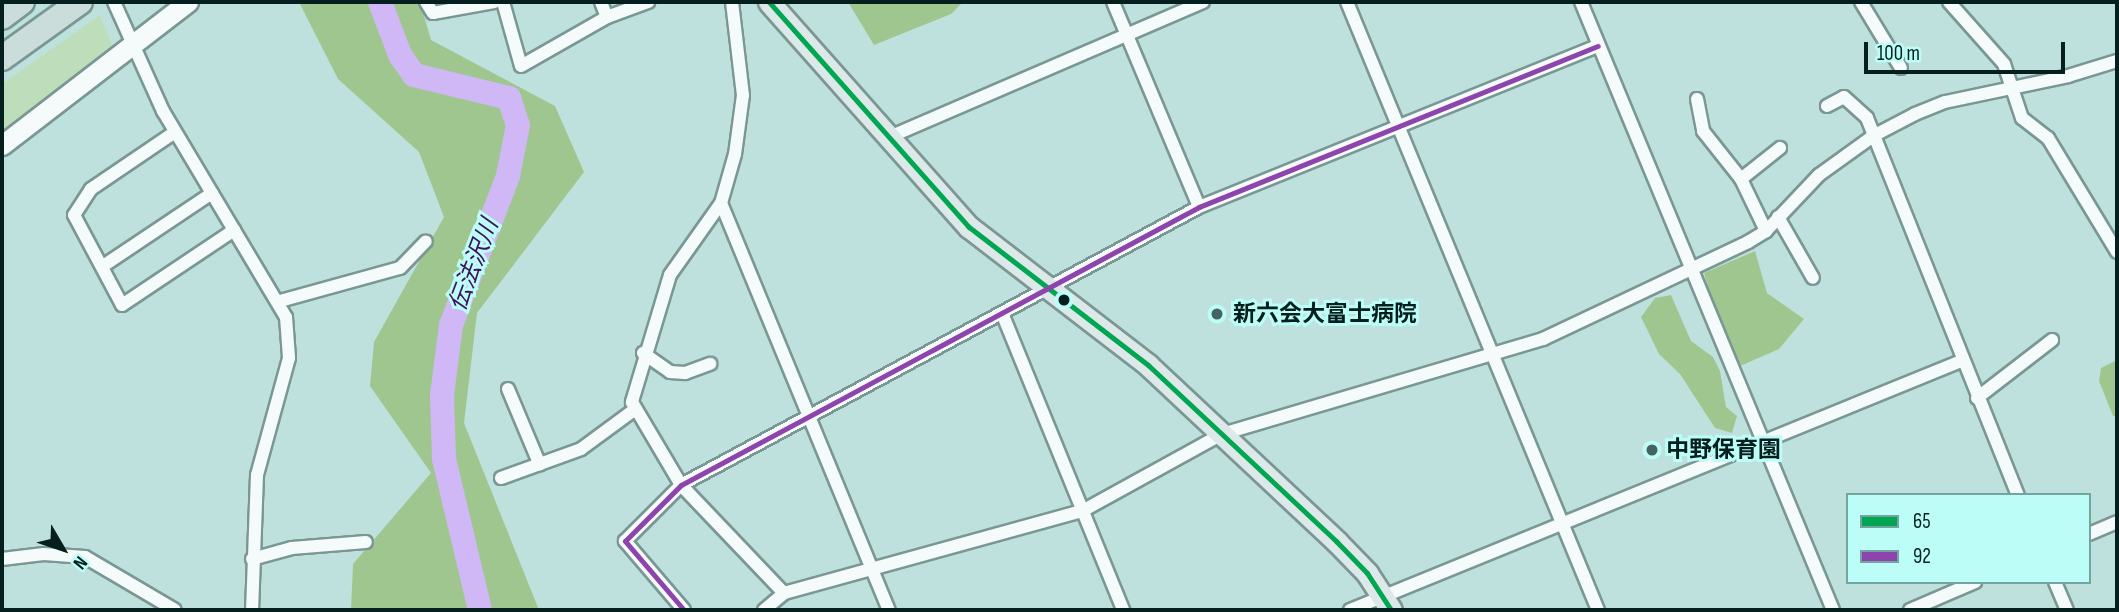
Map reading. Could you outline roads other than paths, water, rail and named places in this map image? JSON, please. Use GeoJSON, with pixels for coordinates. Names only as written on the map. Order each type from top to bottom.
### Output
{"type":"FeatureCollection","features":[{"type":"Feature","properties":{"kind":"highway"},"geometry":{"type":"LineString","coordinates":[[2,17],[22,2]]}},
{"type":"Feature","properties":{"kind":"highway"},"geometry":{"type":"LineString","coordinates":[[2,58],[80,2]]}},
{"type":"Feature","properties":{"kind":"main road"},"geometry":{"type":"LineString","coordinates":[[769,2],[887,138],[969,227],[1148,365],[1336,541],[1388,604]]}},
{"type":"Feature","properties":{"kind":"street"},"geometry":{"type":"LineString","coordinates":[[114,2],[175,132],[280,301],[290,336],[289,358],[257,475],[251,559],[252,610]]}},
{"type":"Feature","properties":{"kind":"street"},"geometry":{"type":"LineString","coordinates":[[2,145],[128,35],[188,2]]}},
{"type":"Feature","properties":{"kind":"street"},"geometry":{"type":"LineString","coordinates":[[426,2],[433,13],[494,2]]}},
{"type":"Feature","properties":{"kind":"street"},"geometry":{"type":"LineString","coordinates":[[502,2],[521,66],[607,17],[648,2]]}},
{"type":"Feature","properties":{"kind":"street"},"geometry":{"type":"LineString","coordinates":[[601,2],[607,17]]}},
{"type":"Feature","properties":{"kind":"street"},"geometry":{"type":"LineString","coordinates":[[732,2],[743,95],[735,154],[721,203],[670,275],[633,387],[634,410],[681,485],[784,593]]}},
{"type":"Feature","properties":{"kind":"street"},"geometry":{"type":"LineString","coordinates":[[1113,2],[1199,206]]}},
{"type":"Feature","properties":{"kind":"street"},"geometry":{"type":"LineString","coordinates":[[887,138],[1203,2]]}},
{"type":"Feature","properties":{"kind":"street"},"geometry":{"type":"LineString","coordinates":[[1347,2],[1598,610]]}},
{"type":"Feature","properties":{"kind":"street"},"geometry":{"type":"LineString","coordinates":[[1581,2],[1690,271],[1833,610]]}},
{"type":"Feature","properties":{"kind":"street"},"geometry":{"type":"LineString","coordinates":[[1878,2],[1863,5],[1901,68]]}},
{"type":"Feature","properties":{"kind":"street"},"geometry":{"type":"LineString","coordinates":[[1949,2],[1985,38],[2004,64],[2022,118],[2048,138],[2117,252]]}},
{"type":"Feature","properties":{"kind":"street"},"geometry":{"type":"LineString","coordinates":[[684,610],[625,541],[681,485],[1199,206],[1598,46]]}},
{"type":"Feature","properties":{"kind":"street"},"geometry":{"type":"LineString","coordinates":[[764,610],[784,593],[1082,511],[1222,434],[1543,339],[1690,271],[1766,231],[1819,175],[1873,136],[1945,102],[2068,76],[2117,61]]}},
{"type":"Feature","properties":{"kind":"street"},"geometry":{"type":"LineString","coordinates":[[1827,106],[1844,97],[1854,102],[1867,118],[1961,361],[2017,493]]}},
{"type":"Feature","properties":{"kind":"street"},"geometry":{"type":"LineString","coordinates":[[1697,99],[1703,131],[1741,179],[1766,231]]}},
{"type":"Feature","properties":{"kind":"street"},"geometry":{"type":"LineString","coordinates":[[175,132],[91,189],[74,215],[122,304],[234,230]]}},
{"type":"Feature","properties":{"kind":"street"},"geometry":{"type":"LineString","coordinates":[[1741,179],[1780,148]]}},
{"type":"Feature","properties":{"kind":"street"},"geometry":{"type":"LineString","coordinates":[[103,266],[212,193]]}},
{"type":"Feature","properties":{"kind":"street"},"geometry":{"type":"LineString","coordinates":[[721,203],[889,610]]}},
{"type":"Feature","properties":{"kind":"street"},"geometry":{"type":"LineString","coordinates":[[1778,217],[1813,278]]}},
{"type":"Feature","properties":{"kind":"street"},"geometry":{"type":"LineString","coordinates":[[280,301],[400,268],[426,241]]}},
{"type":"Feature","properties":{"kind":"street"},"geometry":{"type":"LineString","coordinates":[[1002,313],[1123,610]]}},
{"type":"Feature","properties":{"kind":"street"},"geometry":{"type":"LineString","coordinates":[[1977,398],[2052,340]]}},
{"type":"Feature","properties":{"kind":"street"},"geometry":{"type":"LineString","coordinates":[[643,353],[670,372],[685,373],[710,364]]}},
{"type":"Feature","properties":{"kind":"street"},"geometry":{"type":"LineString","coordinates":[[1350,610],[1388,604],[1562,523],[1961,361]]}},
{"type":"Feature","properties":{"kind":"street"},"geometry":{"type":"LineString","coordinates":[[508,389],[540,465]]}},
{"type":"Feature","properties":{"kind":"street"},"geometry":{"type":"LineString","coordinates":[[502,478],[581,449],[634,410]]}},
{"type":"Feature","properties":{"kind":"street"},"geometry":{"type":"LineString","coordinates":[[2091,533],[2117,522]]}},
{"type":"Feature","properties":{"kind":"street"},"geometry":{"type":"LineString","coordinates":[[251,559],[292,548],[366,542]]}},
{"type":"Feature","properties":{"kind":"street"},"geometry":{"type":"LineString","coordinates":[[2,559],[54,554],[85,558],[175,610]]}},
{"type":"Feature","properties":{"kind":"street"},"geometry":{"type":"LineString","coordinates":[[1910,610],[1970,584]]}},
{"type":"Feature","properties":{"kind":"street"},"geometry":{"type":"LineString","coordinates":[[2056,584],[2067,610]]}},
{"type":"Feature","properties":{"kind":"waterway","name":"伝法沢川"},"geometry":{"type":"LineString","coordinates":[[380,2],[400,55],[414,75],[509,98],[518,125],[508,176],[451,325],[442,395],[444,459],[480,610]]}},
{"type":"Feature","properties":{"kind":"place","name":"新六会大富士病院"},"geometry":{"type":"Point","coordinates":[1217,314]}},
{"type":"Feature","properties":{"kind":"place","name":"中野保育園"},"geometry":{"type":"Point","coordinates":[1652,450]}}]}
